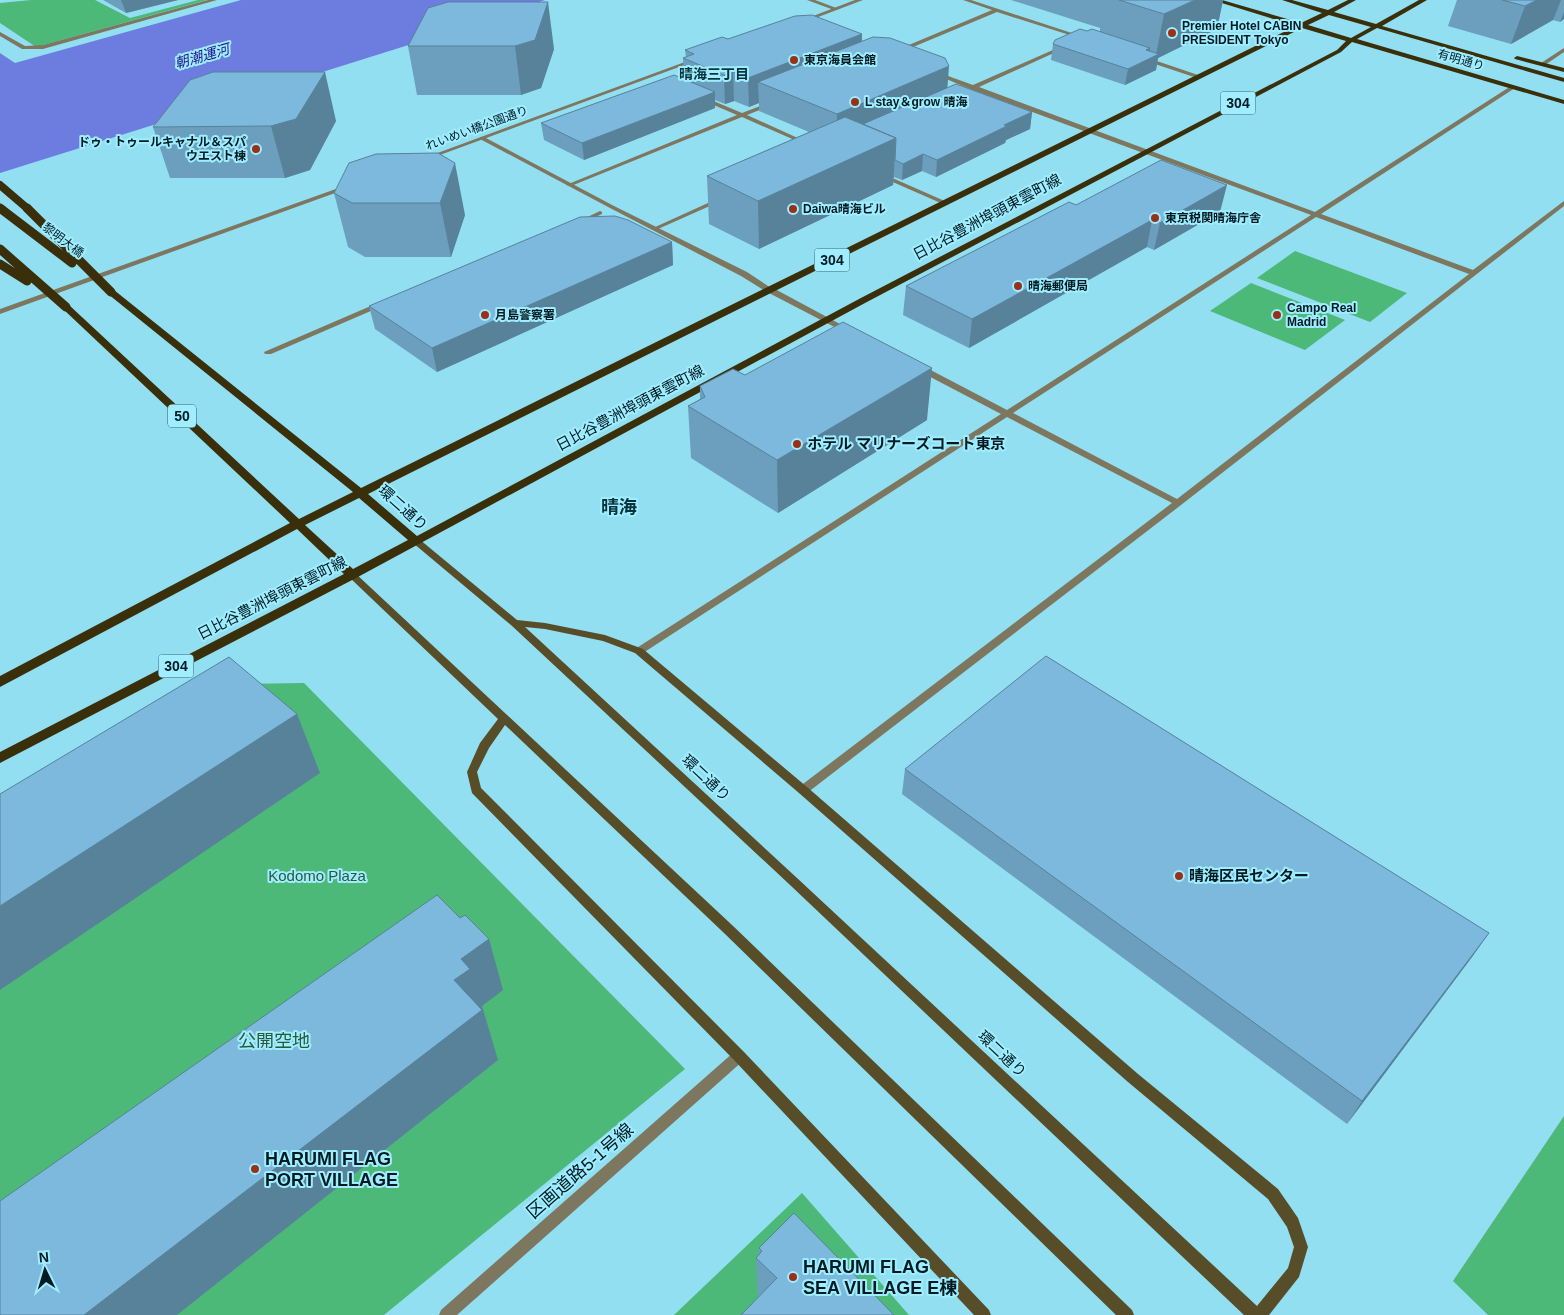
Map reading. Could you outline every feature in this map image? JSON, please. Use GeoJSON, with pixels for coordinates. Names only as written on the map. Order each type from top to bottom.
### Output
{"type":"FeatureCollection","features":[{"type":"Feature","properties":{"kind":"main road","name":"有明通り"},"geometry":{"type":"LineString","coordinates":[[1215,0],[1564,102]]}},
{"type":"Feature","properties":{"kind":"main road","name":"有明通り"},"geometry":{"type":"LineString","coordinates":[[1285,0],[1564,80]]}},
{"type":"Feature","properties":{"kind":"main road","name":"304"},"geometry":{"type":"LineString","coordinates":[[1302,26],[1353,0]]}},
{"type":"Feature","properties":{"kind":"main road","name":"304"},"geometry":{"type":"LineString","coordinates":[[1351,40],[1424,0]]}},
{"type":"Feature","properties":{"kind":"main road","name":"日比谷豊洲埠頭東雲町線"},"geometry":{"type":"LineString","coordinates":[[0,682],[298,524],[1302,26]]}},
{"type":"Feature","properties":{"kind":"main road","name":"日比谷豊洲埠頭東雲町線"},"geometry":{"type":"LineString","coordinates":[[0,758],[352,575],[1146,151],[1339,51],[1351,40]]}},
{"type":"Feature","properties":{"kind":"main road"},"geometry":{"type":"LineString","coordinates":[[1434,42],[1462,44],[1564,70]]}},
{"type":"Feature","properties":{"kind":"main road"},"geometry":{"type":"LineString","coordinates":[[0,185],[111,292]]}},
{"type":"Feature","properties":{"kind":"main road","name":"黎明大橋"},"geometry":{"type":"LineString","coordinates":[[0,208],[111,292]]}},
{"type":"Feature","properties":{"kind":"main road","name":"50"},"geometry":{"type":"LineString","coordinates":[[0,249],[66,308],[352,575]]}},
{"type":"Feature","properties":{"kind":"main road","name":"50"},"geometry":{"type":"LineString","coordinates":[[0,264],[66,308]]}},
{"type":"Feature","properties":{"kind":"main road","name":"環二通り"},"geometry":{"type":"LineString","coordinates":[[111,292],[361,493],[514,623],[793,881],[1255,1315]]}},
{"type":"Feature","properties":{"kind":"main road"},"geometry":{"type":"LineString","coordinates":[[352,575],[728,928],[1127,1315]]}},
{"type":"Feature","properties":{"kind":"main road"},"geometry":{"type":"LineString","coordinates":[[514,623],[545,626],[605,638],[639,651],[803,790],[1133,1078],[1273,1194],[1293,1223],[1300,1247],[1294,1272],[1259,1315]]}},
{"type":"Feature","properties":{"kind":"main road"},"geometry":{"type":"LineString","coordinates":[[504,718],[484,746],[472,772],[476,790],[739,1056],[984,1315]]}},
{"type":"Feature","properties":{"kind":"street"},"geometry":{"type":"LineString","coordinates":[[0,34],[24,48],[43,47],[214,0]]}},
{"type":"Feature","properties":{"kind":"street"},"geometry":{"type":"LineString","coordinates":[[810,0],[836,9]]}},
{"type":"Feature","properties":{"kind":"street"},"geometry":{"type":"LineString","coordinates":[[807,26],[798,22],[860,0]]}},
{"type":"Feature","properties":{"kind":"street"},"geometry":{"type":"LineString","coordinates":[[966,0],[1084,38],[966,91]]}},
{"type":"Feature","properties":{"kind":"street"},"geometry":{"type":"LineString","coordinates":[[888,56],[997,10]]}},
{"type":"Feature","properties":{"kind":"street"},"geometry":{"type":"LineString","coordinates":[[1543,64],[1564,50]]}},
{"type":"Feature","properties":{"kind":"street","name":"れいめい橋公園通り"},"geometry":{"type":"LineString","coordinates":[[422,160],[706,56]]}},
{"type":"Feature","properties":{"kind":"street"},"geometry":{"type":"LineString","coordinates":[[1137,56],[1199,77]]}},
{"type":"Feature","properties":{"kind":"street"},"geometry":{"type":"LineString","coordinates":[[924,69],[1474,273]]}},
{"type":"Feature","properties":{"kind":"street"},"geometry":{"type":"LineString","coordinates":[[650,76],[664,82]]}},
{"type":"Feature","properties":{"kind":"street"},"geometry":{"type":"LineString","coordinates":[[639,651],[1513,87]]}},
{"type":"Feature","properties":{"kind":"street"},"geometry":{"type":"LineString","coordinates":[[699,97],[819,148]]}},
{"type":"Feature","properties":{"kind":"street"},"geometry":{"type":"LineString","coordinates":[[569,185],[778,100]]}},
{"type":"Feature","properties":{"kind":"street"},"geometry":{"type":"LineString","coordinates":[[482,138],[860,337]]}},
{"type":"Feature","properties":{"kind":"street"},"geometry":{"type":"LineString","coordinates":[[871,171],[945,203]]}},
{"type":"Feature","properties":{"kind":"street"},"geometry":{"type":"LineString","coordinates":[[0,312],[359,183]]}},
{"type":"Feature","properties":{"kind":"street"},"geometry":{"type":"LineString","coordinates":[[656,228],[729,196]]}},
{"type":"Feature","properties":{"kind":"street"},"geometry":{"type":"LineString","coordinates":[[803,790],[1178,503],[1564,203]]}},
{"type":"Feature","properties":{"kind":"street"},"geometry":{"type":"LineString","coordinates":[[573,225],[600,213]]}},
{"type":"Feature","properties":{"kind":"street"},"geometry":{"type":"LineString","coordinates":[[268,352],[390,301]]}},
{"type":"Feature","properties":{"kind":"street"},"geometry":{"type":"LineString","coordinates":[[912,364],[1178,503]]}},
{"type":"Feature","properties":{"kind":"street","name":"区画道路5-1号線"},"geometry":{"type":"LineString","coordinates":[[446,1315],[739,1056]]}},
{"type":"Feature","properties":{"kind":"green space"},"geometry":{"type":"Polygon","coordinates":[[[31,0],[95,0],[130,18],[198,0],[207,0],[36,47],[0,23],[0,3],[31,0]]]}},
{"type":"Feature","properties":{"kind":"green space"},"geometry":{"type":"Polygon","coordinates":[[[1295,251],[1407,293],[1370,322],[1257,278],[1295,251]]]}},
{"type":"Feature","properties":{"kind":"green space","name":"Campo Real Madrid"},"geometry":{"type":"Polygon","coordinates":[[[1251,283],[1345,320],[1305,350],[1210,311],[1251,283]]]}},
{"type":"Feature","properties":{"kind":"green space","name":"公開空地"},"geometry":{"type":"Polygon","coordinates":[[[304,683],[685,1069],[384,1315],[0,1315],[0,822],[245,684],[304,683]]]}},
{"type":"Feature","properties":{"kind":"green space"},"geometry":{"type":"Polygon","coordinates":[[[1564,1116],[1564,1315],[1488,1315],[1453,1281],[1564,1116]]]}},
{"type":"Feature","properties":{"kind":"green space"},"geometry":{"type":"Polygon","coordinates":[[[802,1193],[909,1315],[674,1315],[802,1193]]]}},
{"type":"Feature","properties":{"kind":"water","name":"朝潮運河"},"geometry":{"type":"Polygon","coordinates":[[[241,0],[545,0],[467,25],[469,26],[0,173],[0,53],[15,63],[241,0]]]}},
{"type":"Feature","properties":{"kind":"building"},"geometry":{"type":"Polygon","coordinates":[[[1119,0],[1195,0],[1164,14],[1119,0]]]}},
{"type":"Feature","properties":{"kind":"building"},"geometry":{"type":"Polygon","coordinates":[[[1502,0],[1537,0],[1525,6],[1502,0]]]}},
{"type":"Feature","properties":{"kind":"building"},"geometry":{"type":"Polygon","coordinates":[[[448,2],[548,2],[535,40],[515,46],[408,46],[428,8],[448,2]]]}},
{"type":"Feature","properties":{"kind":"building"},"geometry":{"type":"Polygon","coordinates":[[[812,15],[862,34],[748,78],[733,72],[724,75],[683,58],[694,54],[685,50],[722,37],[728,39],[795,16],[812,15]]]}},
{"type":"Feature","properties":{"kind":"building"},"geometry":{"type":"Polygon","coordinates":[[[1080,29],[1087,31],[1092,29],[1150,48],[1146,50],[1159,54],[1128,69],[1053,44],[1055,40],[1080,29]]]}},
{"type":"Feature","properties":{"kind":"building"},"geometry":{"type":"Polygon","coordinates":[[[873,37],[890,38],[945,58],[949,66],[837,114],[758,82],[873,37]]]}},
{"type":"Feature","properties":{"kind":"building"},"geometry":{"type":"Polygon","coordinates":[[[213,72],[325,72],[296,119],[271,126],[153,127],[190,80],[213,72]]]}},
{"type":"Feature","properties":{"kind":"building"},"geometry":{"type":"Polygon","coordinates":[[[674,75],[715,92],[582,143],[541,123],[674,75]]]}},
{"type":"Feature","properties":{"kind":"building"},"geometry":{"type":"Polygon","coordinates":[[[956,84],[1032,112],[937,160],[923,154],[903,164],[895,160],[896,138],[863,124],[956,84]]]}},
{"type":"Feature","properties":{"kind":"building"},"geometry":{"type":"Polygon","coordinates":[[[845,117],[896,138],[758,201],[707,176],[845,117]]]}},
{"type":"Feature","properties":{"kind":"building"},"geometry":{"type":"Polygon","coordinates":[[[438,153],[455,163],[440,203],[352,203],[334,193],[349,163],[376,154],[438,153]]]}},
{"type":"Feature","properties":{"kind":"building"},"geometry":{"type":"Polygon","coordinates":[[[1161,160],[1227,185],[1160,223],[1152,220],[972,319],[906,286],[1069,202],[1076,205],[1161,160]]]}},
{"type":"Feature","properties":{"kind":"building"},"geometry":{"type":"Polygon","coordinates":[[[615,216],[628,220],[672,242],[432,348],[369,306],[580,217],[615,216]]]}},
{"type":"Feature","properties":{"kind":"building"},"geometry":{"type":"Polygon","coordinates":[[[843,322],[932,368],[777,460],[688,406],[705,397],[700,386],[733,369],[745,375],[843,322]]]}},
{"type":"Feature","properties":{"kind":"building","name":"晴海区民センター"},"geometry":{"type":"Polygon","coordinates":[[[1046,656],[1489,933],[1362,1101],[905,769],[1046,656]]]}},
{"type":"Feature","properties":{"kind":"building"},"geometry":{"type":"Polygon","coordinates":[[[229,657],[297,714],[0,906],[0,794],[229,657]]]}},
{"type":"Feature","properties":{"kind":"building"},"geometry":{"type":"Polygon","coordinates":[[[437,895],[460,918],[465,915],[489,939],[461,959],[470,969],[454,980],[482,1010],[84,1315],[0,1315],[0,1201],[437,895]]]}},
{"type":"Feature","properties":{"kind":"building"},"geometry":{"type":"Polygon","coordinates":[[[794,1213],[894,1315],[741,1315],[777,1278],[756,1258],[762,1251],[759,1248],[794,1213]]]}},
{"type":"Feature","properties":{"kind":"place","name":"Premier Hotel CABIN PRESIDENT Tokyo"},"geometry":{"type":"Point","coordinates":[1172,33]}},
{"type":"Feature","properties":{"kind":"place","name":"東京海員会館"},"geometry":{"type":"Point","coordinates":[794,60]}},
{"type":"Feature","properties":{"kind":"place","name":"L stay＆grow 晴海"},"geometry":{"type":"Point","coordinates":[855,102]}},
{"type":"Feature","properties":{"kind":"place","name":"ドゥ・トゥールキャナル＆スパ ウエスト棟"},"geometry":{"type":"Point","coordinates":[256,149]}},
{"type":"Feature","properties":{"kind":"place","name":"Daiwa晴海ビル"},"geometry":{"type":"Point","coordinates":[793,209]}},
{"type":"Feature","properties":{"kind":"place","name":"東京税関晴海庁舎"},"geometry":{"type":"Point","coordinates":[1155,218]}},
{"type":"Feature","properties":{"kind":"place","name":"晴海郵便局"},"geometry":{"type":"Point","coordinates":[1018,286]}},
{"type":"Feature","properties":{"kind":"place","name":"月島警察署"},"geometry":{"type":"Point","coordinates":[485,315]}},
{"type":"Feature","properties":{"kind":"place","name":"Campo Real Madrid"},"geometry":{"type":"Point","coordinates":[1277,315]}},
{"type":"Feature","properties":{"kind":"place","name":"ホテル マリナーズコート東京"},"geometry":{"type":"Point","coordinates":[797,444]}},
{"type":"Feature","properties":{"kind":"place","name":"晴海区民センター"},"geometry":{"type":"Point","coordinates":[1179,876]}},
{"type":"Feature","properties":{"kind":"place","name":"HARUMI FLAG PORT VILLAGE"},"geometry":{"type":"Point","coordinates":[255,1169]}},
{"type":"Feature","properties":{"kind":"place","name":"HARUMI FLAG SEA VILLAGE E棟"},"geometry":{"type":"Point","coordinates":[793,1277]}},
{"type":"Feature","properties":{"kind":"district","name":"晴海三丁目"},"geometry":{"type":"Point","coordinates":[714,74]}},
{"type":"Feature","properties":{"kind":"district","name":"晴海"},"geometry":{"type":"Point","coordinates":[619,507]}},
{"type":"Feature","properties":{"kind":"park label","name":"Kodomo Plaza"},"geometry":{"type":"Point","coordinates":[317,876]}}]}
